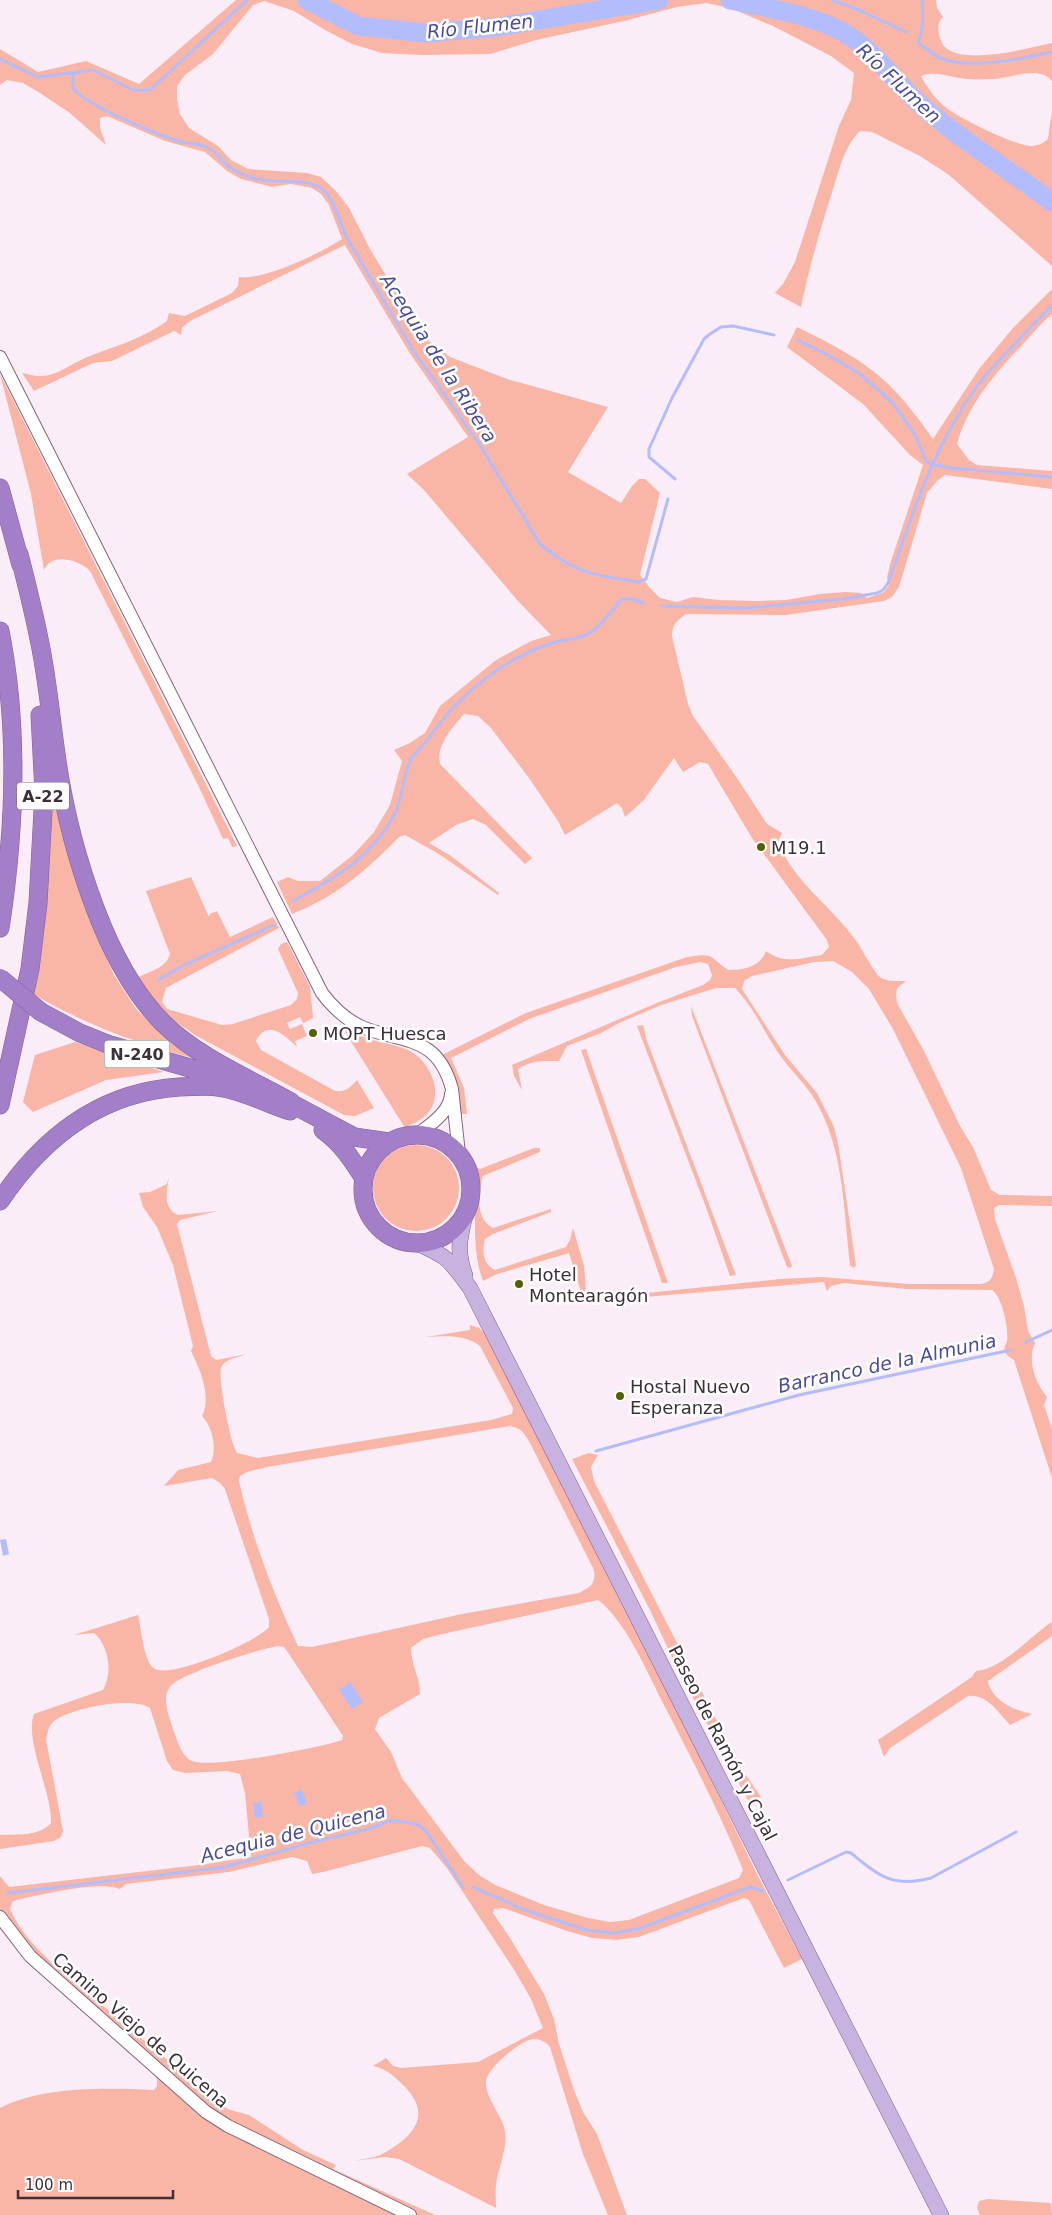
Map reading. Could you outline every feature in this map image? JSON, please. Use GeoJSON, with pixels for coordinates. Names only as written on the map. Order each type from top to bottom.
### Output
{"type":"FeatureCollection","features":[{"type":"Feature","properties":{"kind":"highway","name":"A-22"},"geometry":{"type":"LineString","coordinates":[[0,488],[19,554],[35,652],[44,792],[42,851],[30,969],[0,1105]]}},
{"type":"Feature","properties":{"kind":"highway"},"geometry":{"type":"LineString","coordinates":[[19,554],[43,661],[60,779],[70,832],[85,883],[117,959],[139,996],[171,1029],[208,1057],[290,1107]]}},
{"type":"Feature","properties":{"kind":"highway","name":"A-22"},"geometry":{"type":"LineString","coordinates":[[0,631],[12,742],[11,816],[5,896],[0,928]]}},
{"type":"Feature","properties":{"kind":"highway","name":"N-240"},"geometry":{"type":"LineString","coordinates":[[0,978],[41,1012],[80,1033],[110,1045],[161,1061],[238,1081],[341,1132],[350,1144]]}},
{"type":"Feature","properties":{"kind":"highway"},"geometry":{"type":"LineString","coordinates":[[0,1201],[30,1162],[78,1120],[104,1105],[130,1096],[155,1089],[206,1086],[233,1090],[290,1107]]}},
{"type":"Feature","properties":{"kind":"highway"},"geometry":{"type":"LineString","coordinates":[[363,1177],[378,1150],[389,1142],[403,1136],[418,1134],[434,1136],[448,1143],[459,1154],[467,1167],[472,1182],[471,1198],[466,1212],[451,1232],[429,1242],[416,1243],[396,1238],[378,1226],[370,1215],[365,1202],[363,1177],[350,1144],[389,1142]]}},
{"type":"Feature","properties":{"kind":"main road"},"geometry":{"type":"LineString","coordinates":[[466,1212],[459,1240],[459,1260],[470,1288]]}},
{"type":"Feature","properties":{"kind":"main road"},"geometry":{"type":"LineString","coordinates":[[416,1243],[440,1252],[451,1262],[470,1288]]}},
{"type":"Feature","properties":{"kind":"main road","name":"Paseo de Ramón y Cajal"},"geometry":{"type":"LineString","coordinates":[[470,1288],[941,2215]]}},
{"type":"Feature","properties":{"kind":"street"},"geometry":{"type":"LineString","coordinates":[[0,357],[322,993],[336,1010],[355,1023],[366,1029],[412,1040],[438,1060],[452,1089],[459,1154]]}},
{"type":"Feature","properties":{"kind":"street"},"geometry":{"type":"LineString","coordinates":[[418,1134],[444,1112],[451,1099],[452,1089]]}},
{"type":"Feature","properties":{"kind":"street","name":"Camino Viejo de Quicena"},"geometry":{"type":"LineString","coordinates":[[0,1917],[30,1956],[206,2112],[228,2126],[410,2215]]}},
{"type":"Feature","properties":{"kind":"shaded area"},"geometry":{"type":"Polygon","coordinates":[[[236,0],[936,0],[937,8],[943,17],[939,23],[939,35],[945,47],[955,53],[968,55],[998,54],[1052,43],[1052,81],[1047,76],[1033,73],[994,79],[970,79],[938,74],[921,76],[933,94],[948,109],[988,131],[1022,145],[1035,146],[1048,139],[1052,111],[1052,266],[949,175],[920,156],[872,132],[860,131],[849,145],[839,170],[814,251],[801,307],[775,293],[783,284],[795,262],[839,126],[851,100],[854,73],[831,56],[773,26],[730,8],[706,3],[677,7],[624,21],[536,40],[490,54],[423,55],[382,53],[352,44],[294,11],[264,1],[253,5],[213,54],[185,75],[177,86],[177,99],[180,114],[189,128],[218,146],[231,160],[248,169],[307,173],[321,177],[336,191],[349,208],[370,249],[413,320],[430,342],[450,357],[507,379],[608,407],[568,472],[621,503],[639,479],[645,479],[660,493],[640,575],[660,598],[677,602],[693,597],[718,600],[786,600],[845,592],[861,593],[867,598],[884,592],[889,585],[887,578],[890,564],[923,465],[910,455],[863,404],[787,347],[797,327],[843,351],[876,373],[905,402],[933,439],[979,369],[1013,328],[1052,289],[1052,314],[1004,365],[985,389],[968,415],[957,444],[969,460],[977,465],[1052,471],[1052,489],[945,475],[927,493],[899,587],[892,597],[884,601],[786,615],[686,614],[676,623],[672,636],[688,704],[693,716],[767,824],[782,833],[778,842],[785,857],[803,882],[847,929],[878,975],[883,979],[906,981],[897,988],[898,1005],[923,1049],[960,1126],[973,1147],[991,1190],[1000,1195],[1052,1196],[1052,1206],[999,1205],[994,1208],[995,1219],[1024,1306],[1028,1331],[1035,1343],[1032,1364],[1039,1385],[1047,1397],[1044,1405],[1052,1429],[1052,1478],[1014,1360],[1004,1351],[1007,1341],[1006,1321],[999,1299],[992,1290],[907,1289],[844,1283],[831,1286],[827,1291],[824,1282],[584,1302],[569,1253],[497,1274],[483,1281],[476,1252],[475,1194],[472,1165],[480,1169],[534,1148],[540,1148],[540,1152],[483,1176],[479,1205],[483,1218],[493,1228],[551,1209],[551,1212],[493,1234],[485,1239],[484,1257],[495,1270],[566,1247],[573,1228],[584,1266],[586,1291],[590,1299],[780,1279],[822,1277],[908,1284],[981,1284],[990,1280],[994,1269],[961,1168],[893,1029],[869,989],[852,972],[833,961],[814,962],[752,976],[744,981],[742,989],[785,1055],[817,1093],[834,1127],[856,1265],[854,1268],[850,1265],[842,1186],[828,1127],[811,1093],[782,1058],[752,1010],[735,988],[716,988],[661,1005],[601,1033],[567,1046],[559,1061],[538,1062],[523,1066],[518,1069],[522,1090],[514,1076],[512,1065],[703,985],[710,980],[712,975],[708,964],[700,962],[676,967],[529,1019],[451,1058],[464,1088],[467,1114],[461,1114],[454,1074],[442,1055],[526,1013],[687,957],[707,956],[728,970],[734,970],[756,964],[766,951],[780,958],[800,959],[822,955],[829,947],[827,940],[752,838],[708,764],[700,762],[683,772],[674,758],[643,801],[625,817],[622,808],[617,803],[565,835],[558,821],[529,778],[491,728],[478,716],[464,714],[446,737],[440,750],[440,764],[532,858],[525,864],[486,825],[473,819],[456,825],[429,843],[451,856],[499,893],[498,895],[439,854],[405,835],[399,837],[363,872],[337,891],[292,914],[277,882],[288,877],[298,881],[320,881],[353,855],[374,832],[390,805],[402,761],[394,750],[410,743],[425,733],[440,706],[496,660],[531,641],[551,635],[518,601],[424,490],[407,474],[468,437],[409,352],[345,245],[190,321],[182,328],[181,335],[174,331],[112,361],[93,363],[34,391],[22,373],[40,376],[58,372],[85,358],[148,333],[167,321],[169,313],[185,316],[232,293],[238,286],[239,277],[262,275],[292,265],[342,239],[329,205],[321,194],[312,188],[291,184],[272,187],[241,179],[227,171],[205,152],[165,141],[107,116],[100,118],[100,128],[106,145],[70,113],[23,83],[7,80],[0,85],[0,49],[38,72],[86,61],[139,84],[236,0]]]}},
{"type":"Feature","properties":{"kind":"shaded area"},"geometry":{"type":"Polygon","coordinates":[[[0,374],[237,846],[232,847],[228,838],[223,839],[199,787],[90,571],[73,561],[66,560],[53,561],[44,570],[31,494],[0,374]]]}},
{"type":"Feature","properties":{"kind":"shaded area"},"geometry":{"type":"Polygon","coordinates":[[[50,756],[66,843],[91,921],[114,975],[136,1009],[171,1043],[197,1059],[154,1047],[113,1032],[73,1015],[33,994],[50,756]]]}},
{"type":"Feature","properties":{"kind":"shaded area"},"geometry":{"type":"Polygon","coordinates":[[[191,877],[209,917],[210,914],[217,911],[230,937],[273,917],[279,928],[166,988],[162,1002],[167,1009],[222,1025],[233,1024],[291,1005],[297,999],[298,993],[278,949],[281,944],[287,942],[310,987],[313,1018],[303,1023],[300,1017],[287,1023],[290,1029],[302,1024],[307,1036],[295,1041],[297,1047],[282,1034],[271,1030],[261,1034],[256,1041],[261,1050],[335,1091],[348,1089],[357,1080],[374,1108],[355,1116],[344,1115],[195,1035],[166,1015],[151,999],[137,978],[157,969],[165,963],[170,954],[146,891],[191,877]]]}},
{"type":"Feature","properties":{"kind":"shaded area"},"geometry":{"type":"Polygon","coordinates":[[[691,1006],[792,1266],[790,1268],[787,1267],[692,1016],[691,1006]]]}},
{"type":"Feature","properties":{"kind":"shaded area"},"geometry":{"type":"Polygon","coordinates":[[[643,1025],[647,1041],[736,1275],[730,1276],[637,1026],[643,1025]]]}},
{"type":"Feature","properties":{"kind":"shaded area"},"geometry":{"type":"Polygon","coordinates":[[[344,1030],[397,1046],[416,1055],[422,1061],[432,1076],[435,1093],[431,1109],[425,1116],[405,1128],[344,1030]]]}},
{"type":"Feature","properties":{"kind":"shaded area"},"geometry":{"type":"Polygon","coordinates":[[[75,1042],[164,1072],[106,1080],[33,1112],[23,1102],[35,1055],[75,1042]]]}},
{"type":"Feature","properties":{"kind":"shaded area"},"geometry":{"type":"Polygon","coordinates":[[[586,1049],[668,1283],[662,1283],[581,1050],[586,1049]]]}},
{"type":"Feature","properties":{"kind":"shaded area"},"geometry":{"type":"Polygon","coordinates":[[[416,1145],[432,1148],[440,1152],[452,1164],[456,1172],[459,1188],[456,1204],[452,1212],[440,1224],[432,1228],[416,1231],[400,1228],[392,1224],[380,1212],[376,1204],[373,1188],[376,1172],[380,1164],[392,1152],[400,1148],[416,1145]]]}},
{"type":"Feature","properties":{"kind":"shaded area"},"geometry":{"type":"Polygon","coordinates":[[[169,1177],[168,1204],[173,1212],[178,1215],[218,1211],[180,1220],[177,1224],[211,1356],[216,1360],[247,1354],[228,1360],[221,1368],[221,1385],[225,1411],[237,1453],[258,1458],[491,1420],[512,1414],[513,1408],[480,1346],[468,1339],[462,1338],[447,1336],[426,1337],[470,1330],[470,1325],[479,1328],[486,1334],[663,1682],[758,1876],[802,1959],[784,1968],[749,1900],[744,1898],[639,1937],[616,1940],[592,1938],[503,1908],[494,1909],[493,1913],[544,1994],[554,2019],[559,2044],[574,2090],[583,2112],[597,2134],[627,2215],[608,2215],[583,2154],[550,2047],[545,2042],[533,2039],[513,2049],[498,2062],[486,2081],[488,2094],[501,2119],[506,2138],[496,2185],[496,2208],[399,2159],[385,2157],[353,2161],[378,2156],[396,2145],[412,2131],[418,2115],[417,2106],[404,2086],[387,2071],[373,2066],[386,2058],[393,2066],[401,2068],[478,2062],[543,2028],[531,1999],[515,1971],[447,1868],[430,1848],[422,1846],[312,1874],[307,1861],[292,1857],[229,1872],[126,1884],[120,1889],[98,1886],[54,1892],[13,1901],[10,1909],[17,1923],[49,1960],[180,2070],[195,2087],[211,2099],[230,2110],[249,2115],[303,2150],[336,2165],[333,2169],[435,2215],[0,2215],[0,2108],[17,2101],[55,2092],[95,2089],[154,2090],[157,2086],[157,2079],[152,2069],[0,1927],[0,1876],[9,1887],[199,1865],[251,1857],[245,1793],[240,1774],[227,1771],[185,1773],[173,1770],[167,1761],[150,1708],[130,1703],[116,1703],[87,1708],[63,1716],[52,1723],[48,1729],[46,1739],[63,1831],[61,1837],[54,1841],[0,1849],[0,1835],[34,1833],[51,1823],[47,1796],[35,1752],[32,1725],[34,1714],[103,1690],[106,1683],[109,1668],[108,1660],[99,1638],[94,1633],[74,1635],[138,1615],[148,1660],[155,1669],[164,1670],[195,1664],[214,1657],[249,1641],[269,1627],[269,1619],[225,1489],[212,1478],[164,1486],[178,1470],[211,1462],[214,1451],[213,1438],[209,1426],[202,1416],[206,1400],[204,1383],[191,1351],[193,1346],[173,1265],[157,1227],[143,1207],[139,1193],[150,1192],[167,1184],[169,1177]],[[510,1426],[267,1467],[247,1472],[240,1476],[239,1481],[244,1502],[257,1544],[280,1606],[298,1646],[312,1647],[462,1614],[579,1593],[592,1584],[594,1570],[531,1445],[523,1432],[518,1428],[510,1426]],[[598,1600],[423,1639],[411,1648],[420,1694],[379,1718],[375,1729],[391,1752],[402,1778],[464,1861],[479,1875],[495,1885],[544,1905],[588,1918],[610,1922],[629,1920],[739,1878],[743,1870],[695,1766],[627,1634],[608,1609],[598,1600]],[[284,1647],[268,1648],[202,1669],[175,1682],[169,1688],[166,1698],[168,1713],[180,1747],[188,1759],[203,1763],[242,1760],[330,1744],[342,1740],[343,1736],[284,1647]]]}},
{"type":"Feature","properties":{"kind":"shaded area"},"geometry":{"type":"Polygon","coordinates":[[[589,1453],[598,1455],[591,1467],[594,1481],[741,1768],[761,1797],[750,1804],[679,1672],[650,1610],[572,1459],[589,1453]]]}},
{"type":"Feature","properties":{"kind":"shaded area"},"geometry":{"type":"Polygon","coordinates":[[[1052,1622],[1052,1636],[988,1681],[994,1694],[1005,1704],[1032,1714],[1010,1725],[986,1701],[975,1696],[968,1696],[890,1748],[884,1757],[878,1740],[972,1677],[976,1671],[986,1669],[1006,1658],[1052,1622]]]}},
{"type":"Feature","properties":{"kind":"shaded area"},"geometry":{"type":"Polygon","coordinates":[[[988,2199],[1051,2203],[1052,2215],[980,2215],[977,2208],[979,2201],[988,2199]]]}},
{"type":"Feature","properties":{"kind":"water"},"geometry":{"type":"Polygon","coordinates":[[[6,1539],[9,1554],[3,1556],[0,1540],[6,1539]]]}},
{"type":"Feature","properties":{"kind":"water"},"geometry":{"type":"Polygon","coordinates":[[[350,1682],[363,1702],[352,1709],[339,1690],[350,1682]]]}},
{"type":"Feature","properties":{"kind":"water"},"geometry":{"type":"Polygon","coordinates":[[[302,1790],[307,1804],[299,1806],[294,1793],[302,1790]]]}},
{"type":"Feature","properties":{"kind":"water"},"geometry":{"type":"Polygon","coordinates":[[[261,1802],[263,1817],[255,1818],[253,1803],[261,1802]]]}},
{"type":"Feature","properties":{"kind":"waterway"},"geometry":{"type":"LineString","coordinates":[[0,59],[38,77],[93,70],[133,90],[150,90],[247,0]]}},
{"type":"Feature","properties":{"kind":"waterway","name":"Río Flumen"},"geometry":{"type":"LineString","coordinates":[[307,0],[358,26],[426,33],[497,27],[659,0]]}},
{"type":"Feature","properties":{"kind":"waterway","name":"Río Flumen"},"geometry":{"type":"LineString","coordinates":[[730,0],[802,16],[843,32],[865,48],[923,107],[970,144],[1052,202]]}},
{"type":"Feature","properties":{"kind":"waterway"},"geometry":{"type":"LineString","coordinates":[[832,0],[859,10],[906,32]]}},
{"type":"Feature","properties":{"kind":"waterway"},"geometry":{"type":"LineString","coordinates":[[922,0],[922,27],[918,42],[940,58],[966,63],[981,63],[1011,60],[1052,52]]}},
{"type":"Feature","properties":{"kind":"waterway","name":"Acequia de la Ribera"},"geometry":{"type":"LineString","coordinates":[[77,71],[73,77],[73,88],[92,103],[123,119],[181,142],[207,147],[232,169],[250,177],[259,180],[307,183],[316,186],[328,195],[335,207],[348,240],[413,350],[478,442],[540,544],[564,562],[598,575],[639,582],[646,579],[668,499]]}},
{"type":"Feature","properties":{"kind":"waterway"},"geometry":{"type":"LineString","coordinates":[[662,606],[747,608],[843,599],[877,593],[883,590],[888,583],[925,481],[961,410],[994,365],[1052,305]]}},
{"type":"Feature","properties":{"kind":"waterway","name":"Acequia de la Ribera"},"geometry":{"type":"LineString","coordinates":[[675,479],[649,457],[649,449],[672,398],[704,339],[721,327],[733,326],[774,335]]}},
{"type":"Feature","properties":{"kind":"waterway","name":"Acequia de la Ribera"},"geometry":{"type":"LineString","coordinates":[[798,340],[860,374],[891,401],[914,433],[926,461],[931,464],[952,468],[1052,477]]}},
{"type":"Feature","properties":{"kind":"waterway"},"geometry":{"type":"LineString","coordinates":[[293,901],[349,867],[373,845],[393,817],[411,759],[448,713],[482,681],[528,653],[557,641],[586,635],[600,625],[622,599],[633,599],[643,603]]}},
{"type":"Feature","properties":{"kind":"waterway"},"geometry":{"type":"LineString","coordinates":[[158,980],[184,965],[274,925]]}},
{"type":"Feature","properties":{"kind":"waterway","name":"Barranco de la Almunia"},"geometry":{"type":"LineString","coordinates":[[1026,1342],[1052,1330]]}},
{"type":"Feature","properties":{"kind":"waterway","name":"Barranco de la Almunia"},"geometry":{"type":"LineString","coordinates":[[596,1451],[799,1395],[1011,1350]]}},
{"type":"Feature","properties":{"kind":"waterway","name":"Acequia de Quicena"},"geometry":{"type":"LineString","coordinates":[[8,1893],[225,1867],[309,1843],[368,1829],[392,1820],[417,1824],[426,1831],[463,1887]]}},
{"type":"Feature","properties":{"kind":"waterway","name":"Acequia de Quicena"},"geometry":{"type":"LineString","coordinates":[[788,1880],[846,1852],[851,1853],[887,1878],[906,1882],[918,1881],[931,1878],[1016,1832]]}},
{"type":"Feature","properties":{"kind":"waterway","name":"Acequia de Quicena"},"geometry":{"type":"LineString","coordinates":[[473,1887],[528,1911],[587,1930],[614,1933],[638,1929],[750,1887],[763,1891]]}},
{"type":"Feature","properties":{"kind":"place","name":"M19.1"},"geometry":{"type":"Point","coordinates":[761,847]}},
{"type":"Feature","properties":{"kind":"place","name":"MOPT Huesca"},"geometry":{"type":"Point","coordinates":[313,1033]}},
{"type":"Feature","properties":{"kind":"place","name":"Hotel Montearagón"},"geometry":{"type":"Point","coordinates":[519,1284]}},
{"type":"Feature","properties":{"kind":"place","name":"Hostal Nuevo Esperanza"},"geometry":{"type":"Point","coordinates":[620,1396]}}]}
